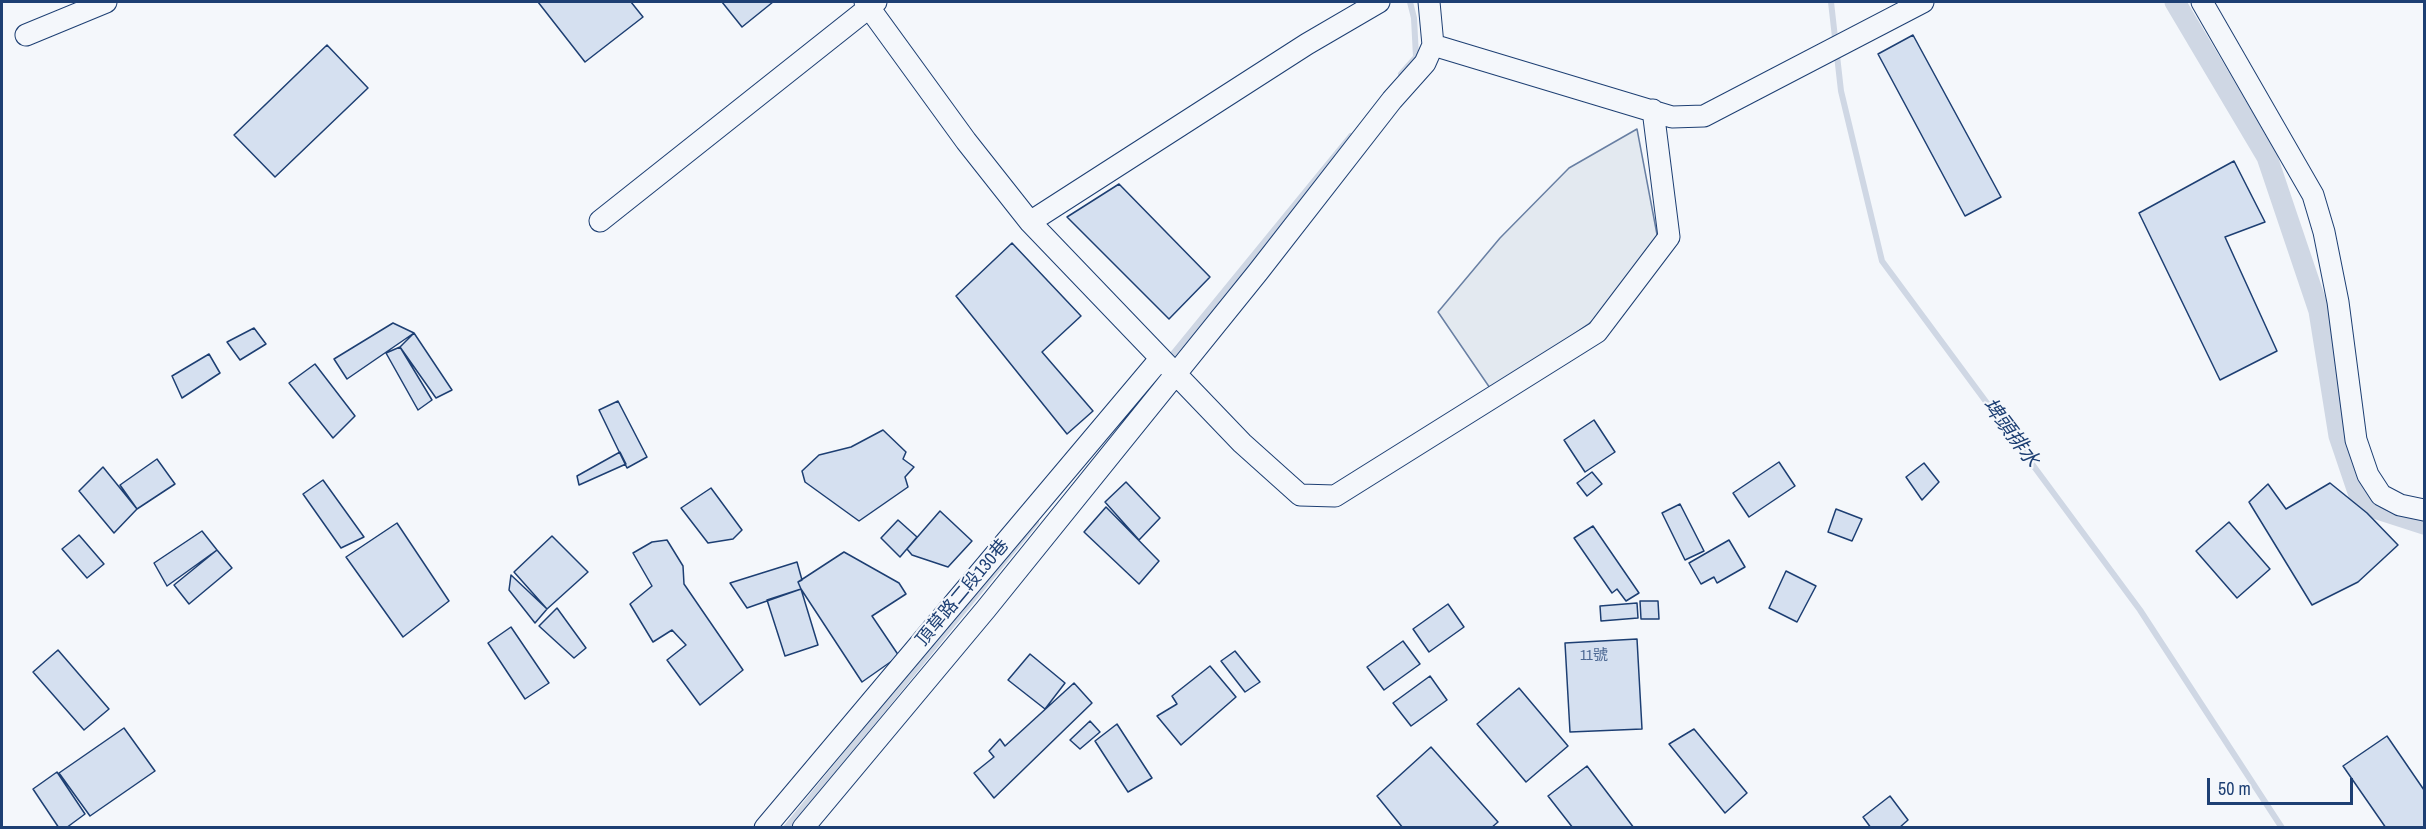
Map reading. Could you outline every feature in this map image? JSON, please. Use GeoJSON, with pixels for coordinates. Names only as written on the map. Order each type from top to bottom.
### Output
{"type":"FeatureCollection","features":[{"type":"Feature","properties":{"kind":"street"},"geometry":{"type":"LineString","coordinates":[[26,34],[106,2]]}},
{"type":"Feature","properties":{"kind":"street"},"geometry":{"type":"LineString","coordinates":[[1030,222],[1307,44],[1379,2]]}},
{"type":"Feature","properties":{"kind":"street"},"geometry":{"type":"LineString","coordinates":[[804,828],[993,600],[1167,365],[1258,272],[1392,100],[1425,63],[1433,45],[1429,2]]}},
{"type":"Feature","properties":{"kind":"street"},"geometry":{"type":"LineString","coordinates":[[1433,45],[1671,117],[1704,116],[1923,2]]}},
{"type":"Feature","properties":{"kind":"street"},"geometry":{"type":"LineString","coordinates":[[2202,2],[2313,195],[2324,232],[2338,302],[2356,440],[2368,475],[2381,495],[2400,506],[2424,510]]}},
{"type":"Feature","properties":{"kind":"street"},"geometry":{"type":"LineString","coordinates":[[600,220],[870,3],[966,141],[1030,222],[1242,442],[1300,495],[1335,496],[1597,332],[1669,237],[1653,110]]}},
{"type":"Feature","properties":{"kind":"street","name":"頂草路二段130巷"},"geometry":{"type":"LineString","coordinates":[[765,828],[1167,365]]}},
{"type":"Feature","properties":{"kind":"shaded area"},"geometry":{"type":"Polygon","coordinates":[[[1637,129],[1659,245],[1610,309],[1492,391],[1438,312],[1500,238],[1569,168],[1637,129]]]}},
{"type":"Feature","properties":{"kind":"building"},"geometry":{"type":"Polygon","coordinates":[[[538,2],[631,2],[643,17],[585,62],[538,2]]]}},
{"type":"Feature","properties":{"kind":"building"},"geometry":{"type":"Polygon","coordinates":[[[722,2],[773,2],[742,27],[722,2]]]}},
{"type":"Feature","properties":{"kind":"building"},"geometry":{"type":"Polygon","coordinates":[[[1913,35],[2001,197],[1965,216],[1878,54],[1913,35]]]}},
{"type":"Feature","properties":{"kind":"building"},"geometry":{"type":"Polygon","coordinates":[[[327,45],[368,88],[275,177],[234,135],[327,45]]]}},
{"type":"Feature","properties":{"kind":"building"},"geometry":{"type":"Polygon","coordinates":[[[2234,161],[2265,222],[2225,237],[2277,351],[2220,380],[2139,213],[2234,161]]]}},
{"type":"Feature","properties":{"kind":"building"},"geometry":{"type":"Polygon","coordinates":[[[1119,184],[1210,277],[1169,319],[1067,217],[1119,184]]]}},
{"type":"Feature","properties":{"kind":"building"},"geometry":{"type":"Polygon","coordinates":[[[1012,243],[1081,316],[1042,352],[1093,411],[1067,434],[956,296],[1012,243]]]}},
{"type":"Feature","properties":{"kind":"building"},"geometry":{"type":"Polygon","coordinates":[[[393,323],[414,333],[347,379],[334,359],[393,323]]]}},
{"type":"Feature","properties":{"kind":"building"},"geometry":{"type":"Polygon","coordinates":[[[254,328],[266,344],[240,360],[227,342],[254,328]]]}},
{"type":"Feature","properties":{"kind":"building"},"geometry":{"type":"Polygon","coordinates":[[[414,333],[452,390],[436,398],[400,347],[414,333]]]}},
{"type":"Feature","properties":{"kind":"building"},"geometry":{"type":"Polygon","coordinates":[[[400,347],[432,400],[418,410],[386,353],[400,347]]]}},
{"type":"Feature","properties":{"kind":"building"},"geometry":{"type":"Polygon","coordinates":[[[209,354],[220,373],[182,398],[172,376],[209,354]]]}},
{"type":"Feature","properties":{"kind":"building"},"geometry":{"type":"Polygon","coordinates":[[[315,364],[355,416],[333,438],[289,383],[315,364]]]}},
{"type":"Feature","properties":{"kind":"building"},"geometry":{"type":"Polygon","coordinates":[[[618,401],[647,457],[627,468],[599,410],[618,401]]]}},
{"type":"Feature","properties":{"kind":"building"},"geometry":{"type":"Polygon","coordinates":[[[1594,420],[1615,452],[1585,472],[1564,440],[1594,420]]]}},
{"type":"Feature","properties":{"kind":"building"},"geometry":{"type":"Polygon","coordinates":[[[883,430],[906,452],[903,459],[914,467],[905,477],[908,487],[859,521],[805,482],[802,471],[819,455],[851,447],[883,430]]]}},
{"type":"Feature","properties":{"kind":"building"},"geometry":{"type":"Polygon","coordinates":[[[620,452],[626,464],[579,485],[577,476],[620,452]]]}},
{"type":"Feature","properties":{"kind":"building"},"geometry":{"type":"Polygon","coordinates":[[[157,459],[175,484],[137,509],[120,485],[157,459]]]}},
{"type":"Feature","properties":{"kind":"building"},"geometry":{"type":"Polygon","coordinates":[[[1779,462],[1795,486],[1749,517],[1733,493],[1779,462]]]}},
{"type":"Feature","properties":{"kind":"building"},"geometry":{"type":"Polygon","coordinates":[[[1924,463],[1939,482],[1922,500],[1906,477],[1924,463]]]}},
{"type":"Feature","properties":{"kind":"building"},"geometry":{"type":"Polygon","coordinates":[[[103,467],[137,509],[114,533],[79,491],[103,467]]]}},
{"type":"Feature","properties":{"kind":"building"},"geometry":{"type":"Polygon","coordinates":[[[1592,472],[1602,484],[1587,496],[1577,483],[1592,472]]]}},
{"type":"Feature","properties":{"kind":"building"},"geometry":{"type":"Polygon","coordinates":[[[323,480],[364,537],[341,548],[303,494],[323,480]]]}},
{"type":"Feature","properties":{"kind":"building"},"geometry":{"type":"Polygon","coordinates":[[[1126,482],[1160,518],[1139,540],[1105,502],[1126,482]]]}},
{"type":"Feature","properties":{"kind":"building"},"geometry":{"type":"Polygon","coordinates":[[[2330,483],[2367,513],[2398,545],[2358,582],[2312,605],[2249,502],[2268,484],[2286,509],[2330,483]]]}},
{"type":"Feature","properties":{"kind":"building"},"geometry":{"type":"Polygon","coordinates":[[[711,488],[742,530],[733,539],[708,543],[681,508],[711,488]]]}},
{"type":"Feature","properties":{"kind":"building"},"geometry":{"type":"Polygon","coordinates":[[[1680,504],[1704,551],[1685,560],[1662,513],[1680,504]]]}},
{"type":"Feature","properties":{"kind":"building"},"geometry":{"type":"Polygon","coordinates":[[[1106,507],[1159,561],[1139,584],[1084,532],[1106,507]]]}},
{"type":"Feature","properties":{"kind":"building"},"geometry":{"type":"Polygon","coordinates":[[[1836,509],[1862,519],[1852,541],[1828,532],[1836,509]]]}},
{"type":"Feature","properties":{"kind":"building"},"geometry":{"type":"Polygon","coordinates":[[[940,511],[972,541],[948,567],[912,555],[907,549],[940,511]]]}},
{"type":"Feature","properties":{"kind":"building"},"geometry":{"type":"Polygon","coordinates":[[[898,520],[917,537],[900,557],[881,538],[898,520]]]}},
{"type":"Feature","properties":{"kind":"building"},"geometry":{"type":"Polygon","coordinates":[[[2229,522],[2270,569],[2237,598],[2196,551],[2229,522]]]}},
{"type":"Feature","properties":{"kind":"building"},"geometry":{"type":"Polygon","coordinates":[[[397,523],[449,601],[403,637],[346,557],[397,523]]]}},
{"type":"Feature","properties":{"kind":"building"},"geometry":{"type":"Polygon","coordinates":[[[1593,526],[1639,593],[1626,601],[1617,589],[1612,593],[1574,538],[1593,526]]]}},
{"type":"Feature","properties":{"kind":"building"},"geometry":{"type":"Polygon","coordinates":[[[202,531],[217,550],[167,586],[154,563],[202,531]]]}},
{"type":"Feature","properties":{"kind":"building"},"geometry":{"type":"Polygon","coordinates":[[[79,535],[104,564],[87,578],[62,549],[79,535]]]}},
{"type":"Feature","properties":{"kind":"building"},"geometry":{"type":"Polygon","coordinates":[[[552,536],[588,572],[547,609],[514,572],[552,536]]]}},
{"type":"Feature","properties":{"kind":"building"},"geometry":{"type":"Polygon","coordinates":[[[667,540],[683,566],[684,584],[743,670],[700,705],[667,660],[686,645],[672,630],[653,642],[630,604],[652,586],[633,553],[652,542],[667,540]]]}},
{"type":"Feature","properties":{"kind":"building"},"geometry":{"type":"Polygon","coordinates":[[[1729,540],[1745,567],[1717,583],[1714,577],[1701,584],[1689,563],[1729,540]]]}},
{"type":"Feature","properties":{"kind":"building"},"geometry":{"type":"Polygon","coordinates":[[[217,550],[232,568],[189,604],[174,585],[217,550]]]}},
{"type":"Feature","properties":{"kind":"building"},"geometry":{"type":"Polygon","coordinates":[[[844,552],[899,583],[906,594],[872,616],[899,656],[862,682],[798,582],[844,552]]]}},
{"type":"Feature","properties":{"kind":"building"},"geometry":{"type":"Polygon","coordinates":[[[797,562],[802,580],[798,582],[801,589],[747,608],[730,583],[797,562]]]}},
{"type":"Feature","properties":{"kind":"building"},"geometry":{"type":"Polygon","coordinates":[[[1786,571],[1816,586],[1797,622],[1769,608],[1786,571]]]}},
{"type":"Feature","properties":{"kind":"building"},"geometry":{"type":"Polygon","coordinates":[[[511,575],[547,609],[535,623],[509,590],[511,575]]]}},
{"type":"Feature","properties":{"kind":"building"},"geometry":{"type":"Polygon","coordinates":[[[801,589],[818,645],[785,656],[767,600],[801,589]]]}},
{"type":"Feature","properties":{"kind":"building"},"geometry":{"type":"Polygon","coordinates":[[[1640,601],[1658,601],[1659,619],[1641,619],[1640,601]]]}},
{"type":"Feature","properties":{"kind":"building"},"geometry":{"type":"Polygon","coordinates":[[[1637,603],[1638,618],[1601,621],[1600,606],[1637,603]]]}},
{"type":"Feature","properties":{"kind":"building"},"geometry":{"type":"Polygon","coordinates":[[[1448,604],[1464,627],[1429,652],[1413,629],[1448,604]]]}},
{"type":"Feature","properties":{"kind":"building"},"geometry":{"type":"Polygon","coordinates":[[[557,608],[586,648],[574,658],[539,626],[557,608]]]}},
{"type":"Feature","properties":{"kind":"building"},"geometry":{"type":"Polygon","coordinates":[[[511,627],[549,683],[525,699],[488,643],[511,627]]]}},
{"type":"Feature","properties":{"kind":"building"},"geometry":{"type":"Polygon","coordinates":[[[1637,639],[1642,729],[1570,732],[1565,643],[1637,639]]]}},
{"type":"Feature","properties":{"kind":"building"},"geometry":{"type":"Polygon","coordinates":[[[1403,641],[1420,664],[1384,690],[1367,667],[1403,641]]]}},
{"type":"Feature","properties":{"kind":"building"},"geometry":{"type":"Polygon","coordinates":[[[58,650],[109,709],[84,730],[33,672],[58,650]]]}},
{"type":"Feature","properties":{"kind":"building"},"geometry":{"type":"Polygon","coordinates":[[[1235,651],[1260,682],[1245,692],[1221,661],[1235,651]]]}},
{"type":"Feature","properties":{"kind":"building"},"geometry":{"type":"Polygon","coordinates":[[[1030,654],[1065,683],[1045,709],[1008,680],[1030,654]]]}},
{"type":"Feature","properties":{"kind":"building"},"geometry":{"type":"Polygon","coordinates":[[[1210,666],[1236,697],[1181,745],[1157,716],[1177,704],[1172,696],[1210,666]]]}},
{"type":"Feature","properties":{"kind":"building"},"geometry":{"type":"Polygon","coordinates":[[[1430,676],[1447,700],[1411,726],[1393,703],[1430,676]]]}},
{"type":"Feature","properties":{"kind":"building"},"geometry":{"type":"Polygon","coordinates":[[[1074,683],[1092,703],[994,798],[974,773],[994,757],[989,751],[1000,739],[1005,746],[1074,683]]]}},
{"type":"Feature","properties":{"kind":"building"},"geometry":{"type":"Polygon","coordinates":[[[1519,688],[1568,746],[1526,782],[1477,724],[1519,688]]]}},
{"type":"Feature","properties":{"kind":"building"},"geometry":{"type":"Polygon","coordinates":[[[1090,721],[1100,732],[1080,749],[1070,740],[1090,721]]]}},
{"type":"Feature","properties":{"kind":"building"},"geometry":{"type":"Polygon","coordinates":[[[1117,724],[1152,778],[1128,792],[1095,741],[1117,724]]]}},
{"type":"Feature","properties":{"kind":"building"},"geometry":{"type":"Polygon","coordinates":[[[124,728],[155,771],[90,816],[59,773],[124,728]]]}},
{"type":"Feature","properties":{"kind":"building"},"geometry":{"type":"Polygon","coordinates":[[[1694,729],[1747,793],[1725,813],[1669,744],[1694,729]]]}},
{"type":"Feature","properties":{"kind":"building"},"geometry":{"type":"Polygon","coordinates":[[[2387,736],[2424,790],[2424,828],[2386,828],[2343,766],[2387,736]]]}},
{"type":"Feature","properties":{"kind":"building"},"geometry":{"type":"Polygon","coordinates":[[[1431,747],[1498,822],[1491,828],[1403,828],[1377,796],[1431,747]]]}},
{"type":"Feature","properties":{"kind":"building"},"geometry":{"type":"Polygon","coordinates":[[[1587,766],[1634,828],[1573,828],[1548,796],[1587,766]]]}},
{"type":"Feature","properties":{"kind":"building"},"geometry":{"type":"Polygon","coordinates":[[[57,772],[85,814],[66,828],[59,828],[33,789],[57,772]]]}},
{"type":"Feature","properties":{"kind":"building"},"geometry":{"type":"Polygon","coordinates":[[[1890,796],[1908,820],[1899,828],[1871,828],[1863,817],[1890,796]]]}},
{"type":"Feature","properties":{"kind":"waterway"},"geometry":{"type":"LineString","coordinates":[[1401,74],[1416,57],[1414,18],[1410,2]]}},
{"type":"Feature","properties":{"kind":"waterway","name":"埤頭排水"},"geometry":{"type":"LineString","coordinates":[[1831,2],[1841,91],[1882,261],[2140,610],[2282,828]]}},
{"type":"Feature","properties":{"kind":"waterway"},"geometry":{"type":"LineString","coordinates":[[2175,2],[2267,157],[2319,311],[2339,436],[2362,504],[2424,524]]}},
{"type":"Feature","properties":{"kind":"waterway"},"geometry":{"type":"LineString","coordinates":[[1168,360],[1351,136]]}},
{"type":"Feature","properties":{"kind":"waterway"},"geometry":{"type":"LineString","coordinates":[[786,828],[1036,522]]}}]}
